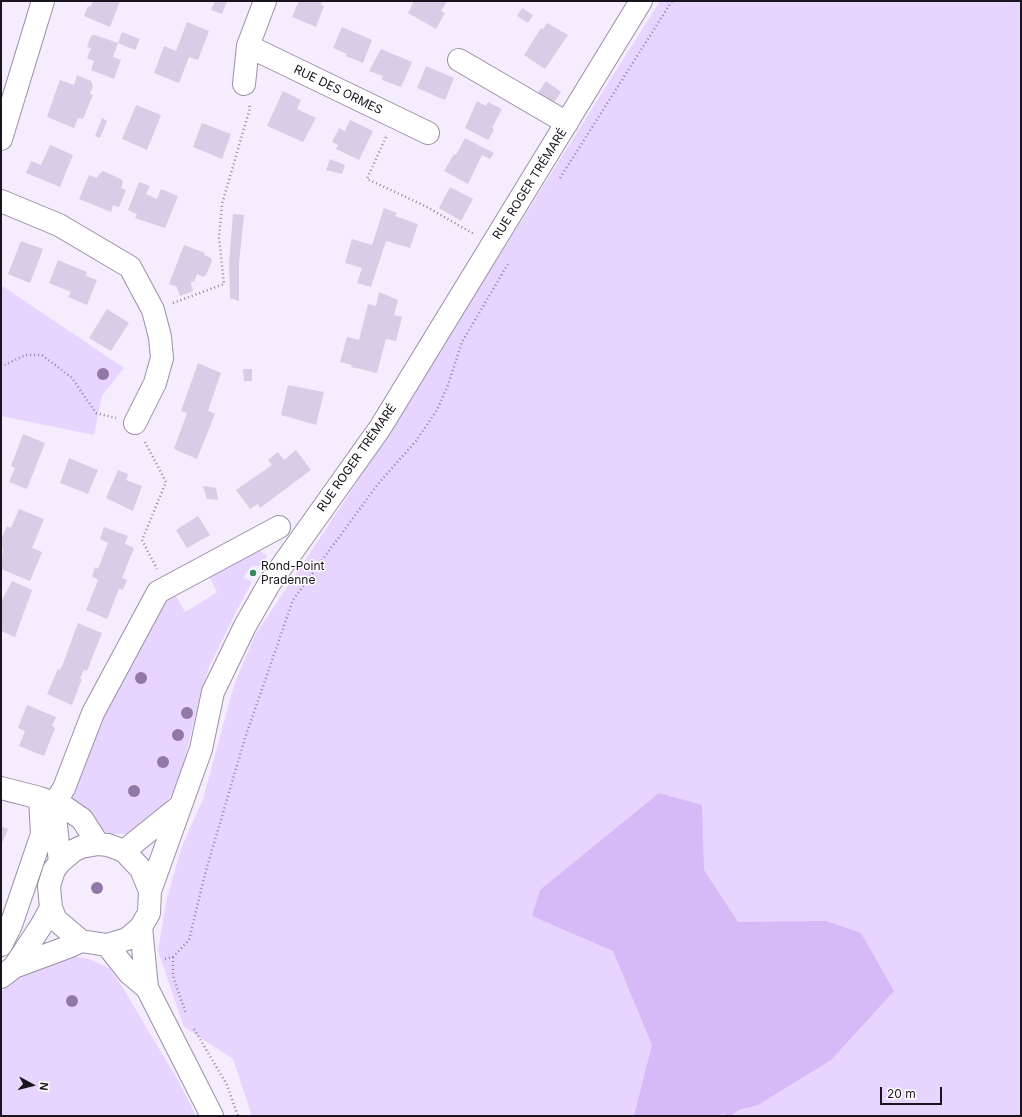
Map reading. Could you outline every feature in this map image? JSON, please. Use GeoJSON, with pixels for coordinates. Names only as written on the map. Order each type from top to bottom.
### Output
{"type":"FeatureCollection","features":[{"type":"Feature","properties":{"kind":"street"},"geometry":{"type":"LineString","coordinates":[[1,139],[43,1]]}},
{"type":"Feature","properties":{"kind":"street"},"geometry":{"type":"LineString","coordinates":[[244,84],[248,46],[265,1]]}},
{"type":"Feature","properties":{"kind":"street","name":"RUE ROGER TRÉMARÉ"},"geometry":{"type":"LineString","coordinates":[[150,891],[200,749],[213,692],[249,620],[269,584],[380,428],[642,1]]}},
{"type":"Feature","properties":{"kind":"street","name":"RUE DES ORMES"},"geometry":{"type":"LineString","coordinates":[[248,46],[428,133]]}},
{"type":"Feature","properties":{"kind":"street","name":"RUE ROGER TRÉMARÉ"},"geometry":{"type":"LineString","coordinates":[[459,60],[567,124]]}},
{"type":"Feature","properties":{"kind":"street"},"geometry":{"type":"LineString","coordinates":[[1,201],[59,225],[130,267],[153,310],[160,338],[162,358],[155,383],[135,423]]}},
{"type":"Feature","properties":{"kind":"street"},"geometry":{"type":"LineString","coordinates":[[1,945],[11,925],[42,834],[47,801],[64,788],[93,713],[158,592],[279,527]]}},
{"type":"Feature","properties":{"kind":"street"},"geometry":{"type":"LineString","coordinates":[[1,788],[66,808],[82,820],[98,844]]}},
{"type":"Feature","properties":{"kind":"street"},"geometry":{"type":"LineString","coordinates":[[47,801],[54,819],[60,862]]}},
{"type":"Feature","properties":{"kind":"street"},"geometry":{"type":"LineString","coordinates":[[124,851],[180,806]]}},
{"type":"Feature","properties":{"kind":"street"},"geometry":{"type":"LineString","coordinates":[[98,844],[108,845],[124,851],[141,869],[150,891],[149,913],[141,927],[127,939],[107,945],[81,941],[56,920],[50,908],[49,886],[54,870],[60,862],[73,851],[81,847],[98,844]]}},
{"type":"Feature","properties":{"kind":"street"},"geometry":{"type":"LineString","coordinates":[[8,972],[41,926],[50,908]]}},
{"type":"Feature","properties":{"kind":"street"},"geometry":{"type":"LineString","coordinates":[[141,927],[147,988],[212,1116]]}},
{"type":"Feature","properties":{"kind":"street"},"geometry":{"type":"LineString","coordinates":[[8,972],[81,941]]}},
{"type":"Feature","properties":{"kind":"street"},"geometry":{"type":"LineString","coordinates":[[107,945],[129,973],[147,988]]}},
{"type":"Feature","properties":{"kind":"path"},"geometry":{"type":"LineString","coordinates":[[557,184],[672,1]]}},
{"type":"Feature","properties":{"kind":"path"},"geometry":{"type":"LineString","coordinates":[[153,310],[224,284],[219,238],[222,204],[250,108],[244,84]]}},
{"type":"Feature","properties":{"kind":"path"},"geometry":{"type":"LineString","coordinates":[[395,117],[367,179],[425,206],[492,244]]}},
{"type":"Feature","properties":{"kind":"path"},"geometry":{"type":"LineString","coordinates":[[187,1017],[173,976],[173,957],[189,940],[204,874],[243,746],[293,600],[378,484],[416,442],[437,410],[448,385],[462,342],[512,257]]}},
{"type":"Feature","properties":{"kind":"path"},"geometry":{"type":"LineString","coordinates":[[1,367],[25,355],[42,355],[72,378],[96,413],[135,423],[166,482],[142,540],[165,588]]}},
{"type":"Feature","properties":{"kind":"path"},"geometry":{"type":"LineString","coordinates":[[191,1024],[227,1085],[238,1116]]}},
{"type":"Feature","properties":{"kind":"shaded area"},"geometry":{"type":"Polygon","coordinates":[[[660,1],[1021,1],[1021,1116],[252,1116],[233,1059],[184,1027],[158,951],[166,902],[181,849],[203,799],[234,685],[255,635],[344,502],[660,1]]]}},
{"type":"Feature","properties":{"kind":"shaded area"},"geometry":{"type":"Polygon","coordinates":[[[1,285],[124,368],[102,396],[94,435],[1,416],[1,285]]]}},
{"type":"Feature","properties":{"kind":"shaded area"},"geometry":{"type":"Polygon","coordinates":[[[252,543],[267,556],[262,566],[252,566],[243,577],[252,582],[210,665],[201,691],[183,767],[173,792],[155,818],[139,830],[126,834],[110,834],[95,826],[64,788],[170,585],[185,612],[217,592],[204,567],[252,543]]]}},
{"type":"Feature","properties":{"kind":"shaded area"},"geometry":{"type":"Polygon","coordinates":[[[659,793],[702,805],[704,870],[738,922],[826,921],[861,933],[894,991],[831,1060],[758,1105],[715,1116],[634,1116],[652,1045],[613,951],[532,916],[540,890],[659,793]]]}},
{"type":"Feature","properties":{"kind":"shaded area"},"geometry":{"type":"Polygon","coordinates":[[[72,956],[89,959],[109,968],[123,988],[179,1082],[196,1116],[1,1116],[1,993],[4,989],[28,971],[72,956]]]}},
{"type":"Feature","properties":{"kind":"building"},"geometry":{"type":"Polygon","coordinates":[[[93,1],[120,1],[110,27],[84,16],[88,6],[90,7],[93,1]]]}},
{"type":"Feature","properties":{"kind":"building"},"geometry":{"type":"Polygon","coordinates":[[[215,1],[227,1],[222,14],[211,10],[215,1]]]}},
{"type":"Feature","properties":{"kind":"building"},"geometry":{"type":"Polygon","coordinates":[[[299,1],[322,1],[321,5],[324,6],[316,27],[292,17],[299,1]]]}},
{"type":"Feature","properties":{"kind":"building"},"geometry":{"type":"Polygon","coordinates":[[[414,1],[447,1],[441,11],[445,13],[436,29],[408,13],[414,1]]]}},
{"type":"Feature","properties":{"kind":"building"},"geometry":{"type":"Polygon","coordinates":[[[522,8],[533,15],[528,23],[517,16],[522,8]]]}},
{"type":"Feature","properties":{"kind":"building"},"geometry":{"type":"Polygon","coordinates":[[[187,22],[209,31],[198,60],[189,57],[179,83],[154,73],[164,46],[176,51],[187,22]]]}},
{"type":"Feature","properties":{"kind":"building"},"geometry":{"type":"Polygon","coordinates":[[[547,23],[568,35],[545,69],[524,55],[541,28],[543,29],[547,23]]]}},
{"type":"Feature","properties":{"kind":"building"},"geometry":{"type":"Polygon","coordinates":[[[342,27],[372,40],[363,63],[346,56],[347,54],[333,48],[342,27]]]}},
{"type":"Feature","properties":{"kind":"building"},"geometry":{"type":"Polygon","coordinates":[[[122,32],[140,39],[135,50],[118,43],[122,32]]]}},
{"type":"Feature","properties":{"kind":"building"},"geometry":{"type":"Polygon","coordinates":[[[95,35],[118,43],[113,57],[121,60],[114,79],[91,70],[94,61],[87,58],[91,48],[87,47],[91,36],[95,35]]]}},
{"type":"Feature","properties":{"kind":"building"},"geometry":{"type":"Polygon","coordinates":[[[381,49],[412,62],[401,87],[382,80],[383,76],[369,71],[381,49]]]}},
{"type":"Feature","properties":{"kind":"building"},"geometry":{"type":"Polygon","coordinates":[[[426,66],[454,78],[445,100],[417,88],[426,66]]]}},
{"type":"Feature","properties":{"kind":"building"},"geometry":{"type":"Polygon","coordinates":[[[77,75],[91,81],[93,86],[90,94],[93,95],[83,119],[78,118],[74,128],[47,117],[60,80],[74,85],[77,75]]]}},
{"type":"Feature","properties":{"kind":"building"},"geometry":{"type":"Polygon","coordinates":[[[546,81],[561,92],[551,107],[535,97],[546,81]]]}},
{"type":"Feature","properties":{"kind":"building"},"geometry":{"type":"Polygon","coordinates":[[[283,91],[301,100],[297,109],[316,118],[303,142],[267,126],[283,91]]]}},
{"type":"Feature","properties":{"kind":"building"},"geometry":{"type":"Polygon","coordinates":[[[477,101],[486,106],[488,102],[502,109],[492,128],[494,130],[488,140],[465,128],[477,101]]]}},
{"type":"Feature","properties":{"kind":"building"},"geometry":{"type":"Polygon","coordinates":[[[136,105],[161,115],[147,150],[122,139],[136,105]]]}},
{"type":"Feature","properties":{"kind":"building"},"geometry":{"type":"Polygon","coordinates":[[[102,118],[107,121],[100,138],[95,136],[102,118]]]}},
{"type":"Feature","properties":{"kind":"building"},"geometry":{"type":"Polygon","coordinates":[[[350,120],[373,131],[359,160],[336,149],[338,145],[332,142],[339,128],[345,131],[350,120]]]}},
{"type":"Feature","properties":{"kind":"building"},"geometry":{"type":"Polygon","coordinates":[[[202,123],[231,134],[222,159],[193,147],[202,123]]]}},
{"type":"Feature","properties":{"kind":"building"},"geometry":{"type":"Polygon","coordinates":[[[465,138],[494,153],[490,159],[482,155],[468,184],[444,171],[454,154],[456,155],[465,138]]]}},
{"type":"Feature","properties":{"kind":"building"},"geometry":{"type":"Polygon","coordinates":[[[50,145],[73,155],[60,187],[26,173],[31,161],[41,165],[50,145]]]}},
{"type":"Feature","properties":{"kind":"building"},"geometry":{"type":"Polygon","coordinates":[[[330,159],[345,165],[342,174],[326,170],[330,159]]]}},
{"type":"Feature","properties":{"kind":"building"},"geometry":{"type":"Polygon","coordinates":[[[103,171],[121,179],[123,182],[121,188],[126,190],[119,207],[113,205],[111,212],[79,199],[89,175],[97,178],[103,171]]]}},
{"type":"Feature","properties":{"kind":"building"},"geometry":{"type":"Polygon","coordinates":[[[139,182],[150,186],[146,194],[157,199],[161,189],[178,196],[165,228],[135,218],[137,214],[128,210],[139,182]]]}},
{"type":"Feature","properties":{"kind":"building"},"geometry":{"type":"Polygon","coordinates":[[[450,187],[473,199],[461,221],[439,208],[450,187]]]}},
{"type":"Feature","properties":{"kind":"building"},"geometry":{"type":"Polygon","coordinates":[[[384,208],[397,213],[395,216],[418,224],[410,248],[386,241],[371,287],[357,283],[362,268],[345,263],[352,239],[372,245],[384,208]]]}},
{"type":"Feature","properties":{"kind":"building"},"geometry":{"type":"Polygon","coordinates":[[[233,214],[244,215],[239,264],[239,301],[230,298],[229,263],[233,214]]]}},
{"type":"Feature","properties":{"kind":"building"},"geometry":{"type":"Polygon","coordinates":[[[21,241],[43,249],[30,283],[8,274],[21,241]]]}},
{"type":"Feature","properties":{"kind":"building"},"geometry":{"type":"Polygon","coordinates":[[[184,245],[205,253],[204,255],[211,258],[212,261],[206,275],[203,277],[197,274],[194,282],[192,281],[191,284],[193,291],[180,296],[177,287],[169,284],[184,245]]]}},
{"type":"Feature","properties":{"kind":"building"},"geometry":{"type":"Polygon","coordinates":[[[58,260],[87,272],[86,276],[97,280],[87,305],[68,297],[71,292],[49,283],[58,260]]]}},
{"type":"Feature","properties":{"kind":"building"},"geometry":{"type":"Polygon","coordinates":[[[379,292],[398,300],[394,315],[402,317],[396,341],[386,339],[377,373],[351,367],[352,365],[340,362],[347,337],[359,340],[368,304],[376,306],[379,292]]]}},
{"type":"Feature","properties":{"kind":"building"},"geometry":{"type":"Polygon","coordinates":[[[107,309],[129,323],[111,351],[89,338],[107,309]]]}},
{"type":"Feature","properties":{"kind":"building"},"geometry":{"type":"Polygon","coordinates":[[[198,363],[221,373],[208,411],[215,414],[197,459],[174,449],[187,413],[181,411],[198,363]]]}},
{"type":"Feature","properties":{"kind":"building"},"geometry":{"type":"Polygon","coordinates":[[[243,369],[252,369],[252,381],[244,381],[243,369]]]}},
{"type":"Feature","properties":{"kind":"building"},"geometry":{"type":"Polygon","coordinates":[[[288,385],[324,392],[316,425],[281,415],[288,385]]]}},
{"type":"Feature","properties":{"kind":"building"},"geometry":{"type":"Polygon","coordinates":[[[23,434],[45,443],[27,489],[9,482],[15,468],[11,466],[23,434]]]}},
{"type":"Feature","properties":{"kind":"building"},"geometry":{"type":"Polygon","coordinates":[[[296,450],[311,470],[260,508],[258,504],[250,509],[236,490],[272,465],[268,460],[278,452],[284,460],[296,450]]]}},
{"type":"Feature","properties":{"kind":"building"},"geometry":{"type":"Polygon","coordinates":[[[69,458],[98,470],[88,494],[60,483],[69,458]]]}},
{"type":"Feature","properties":{"kind":"building"},"geometry":{"type":"Polygon","coordinates":[[[118,470],[128,474],[126,480],[142,486],[133,511],[106,498],[118,470]]]}},
{"type":"Feature","properties":{"kind":"building"},"geometry":{"type":"Polygon","coordinates":[[[203,486],[216,488],[218,500],[207,499],[203,486]]]}},
{"type":"Feature","properties":{"kind":"building"},"geometry":{"type":"Polygon","coordinates":[[[19,509],[44,519],[32,548],[42,552],[30,581],[1,569],[3,548],[1,547],[1,540],[7,526],[11,528],[19,509]]]}},
{"type":"Feature","properties":{"kind":"building"},"geometry":{"type":"Polygon","coordinates":[[[198,516],[210,535],[187,548],[176,530],[198,516]]]}},
{"type":"Feature","properties":{"kind":"building"},"geometry":{"type":"Polygon","coordinates":[[[104,527],[128,536],[125,544],[134,548],[122,578],[127,580],[123,590],[119,589],[107,619],[86,610],[98,580],[92,576],[95,567],[98,569],[108,543],[100,539],[104,527]]]}},
{"type":"Feature","properties":{"kind":"building"},"geometry":{"type":"Polygon","coordinates":[[[12,581],[32,590],[15,637],[1,631],[1,602],[12,581]]]}},
{"type":"Feature","properties":{"kind":"building"},"geometry":{"type":"Polygon","coordinates":[[[78,623],[102,633],[87,671],[84,670],[80,678],[82,679],[72,705],[47,694],[58,669],[60,670],[64,661],[78,623]]]}},
{"type":"Feature","properties":{"kind":"building"},"geometry":{"type":"Polygon","coordinates":[[[27,705],[56,717],[52,726],[55,728],[44,756],[19,746],[25,731],[18,728],[27,705]]]}},
{"type":"Feature","properties":{"kind":"building"},"geometry":{"type":"Polygon","coordinates":[[[1,826],[8,829],[1,846],[1,826]]]}},
{"type":"Feature","properties":{"kind":"waterway"},"geometry":{"type":"LineString","coordinates":[[727,1116],[738,1106]]}},
{"type":"Feature","properties":{"kind":"place","name":"Rond-Point Pradenne"},"geometry":{"type":"Point","coordinates":[253,573]}}]}
